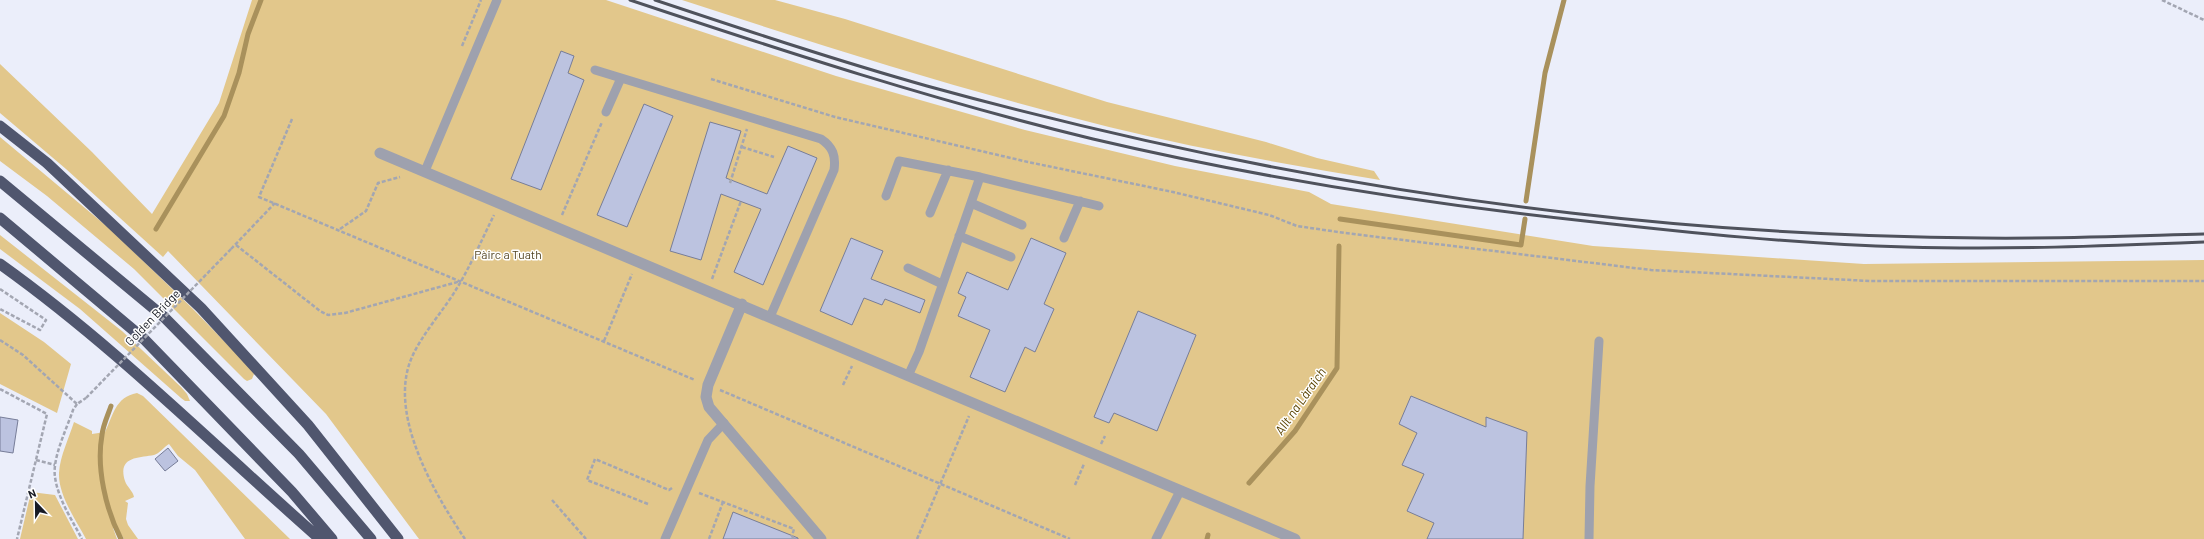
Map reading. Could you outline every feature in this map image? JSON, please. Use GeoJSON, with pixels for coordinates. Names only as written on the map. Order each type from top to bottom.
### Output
{"type":"FeatureCollection","features":[{"type":"Feature","properties":{"kind":"highway"},"geometry":{"type":"LineString","coordinates":[[0,126],[47,163],[201,308],[308,425],[398,539]]}},
{"type":"Feature","properties":{"kind":"highway"},"geometry":{"type":"LineString","coordinates":[[0,181],[164,317],[299,454],[371,539]]}},
{"type":"Feature","properties":{"kind":"highway"},"geometry":{"type":"LineString","coordinates":[[0,218],[144,339],[292,492],[332,539]]}},
{"type":"Feature","properties":{"kind":"highway"},"geometry":{"type":"LineString","coordinates":[[0,264],[49,299],[130,366],[320,539]]}},
{"type":"Feature","properties":{"kind":"street"},"geometry":{"type":"LineString","coordinates":[[380,153],[638,260],[856,354],[1295,539]]}},
{"type":"Feature","properties":{"kind":"street"},"geometry":{"type":"LineString","coordinates":[[742,304],[708,385],[706,397],[709,407],[822,539]]}},
{"type":"Feature","properties":{"kind":"lane"},"geometry":{"type":"LineString","coordinates":[[426,171],[496,0]]}},
{"type":"Feature","properties":{"kind":"lane"},"geometry":{"type":"LineString","coordinates":[[595,70],[821,139],[828,144],[835,159],[834,170],[770,317]]}},
{"type":"Feature","properties":{"kind":"lane"},"geometry":{"type":"LineString","coordinates":[[606,112],[621,78]]}},
{"type":"Feature","properties":{"kind":"lane"},"geometry":{"type":"LineString","coordinates":[[886,196],[899,161],[980,177],[1099,206]]}},
{"type":"Feature","properties":{"kind":"lane"},"geometry":{"type":"LineString","coordinates":[[930,213],[948,170]]}},
{"type":"Feature","properties":{"kind":"lane"},"geometry":{"type":"LineString","coordinates":[[908,376],[980,177]]}},
{"type":"Feature","properties":{"kind":"lane"},"geometry":{"type":"LineString","coordinates":[[1064,238],[1080,201]]}},
{"type":"Feature","properties":{"kind":"lane"},"geometry":{"type":"LineString","coordinates":[[971,203],[1022,225]]}},
{"type":"Feature","properties":{"kind":"lane"},"geometry":{"type":"LineString","coordinates":[[959,236],[1011,258]]}},
{"type":"Feature","properties":{"kind":"lane"},"geometry":{"type":"LineString","coordinates":[[908,268],[942,284]]}},
{"type":"Feature","properties":{"kind":"lane"},"geometry":{"type":"LineString","coordinates":[[1589,539],[1590,486],[1599,341]]}},
{"type":"Feature","properties":{"kind":"lane"},"geometry":{"type":"LineString","coordinates":[[668,537],[708,440],[724,423]]}},
{"type":"Feature","properties":{"kind":"lane"},"geometry":{"type":"LineString","coordinates":[[1156,539],[1180,491]]}},
{"type":"Feature","properties":{"kind":"path"},"geometry":{"type":"LineString","coordinates":[[2162,0],[2204,20]]}},
{"type":"Feature","properties":{"kind":"path"},"geometry":{"type":"LineString","coordinates":[[711,79],[835,117],[1028,162],[1173,192],[1269,215],[1297,226],[1345,233],[1651,270],[1870,281],[2204,281]]}},
{"type":"Feature","properties":{"kind":"path"},"geometry":{"type":"LineString","coordinates":[[558,227],[606,112]]}},
{"type":"Feature","properties":{"kind":"path"},"geometry":{"type":"LineString","coordinates":[[730,183],[751,118]]}},
{"type":"Feature","properties":{"kind":"path"},"geometry":{"type":"LineString","coordinates":[[292,119],[259,197],[340,229],[1070,539]]}},
{"type":"Feature","properties":{"kind":"path"},"geometry":{"type":"LineString","coordinates":[[742,148],[774,157]]}},
{"type":"Feature","properties":{"kind":"path"},"geometry":{"type":"LineString","coordinates":[[340,229],[366,211],[378,183],[401,177],[413,166]]}},
{"type":"Feature","properties":{"kind":"path"},"geometry":{"type":"LineString","coordinates":[[708,290],[741,201]]}},
{"type":"Feature","properties":{"kind":"path"},"geometry":{"type":"LineString","coordinates":[[465,539],[447,512],[417,450],[407,420],[404,397],[406,376],[412,356],[461,281],[500,202]]}},
{"type":"Feature","properties":{"kind":"path","name":"Golden Bridge"},"geometry":{"type":"LineString","coordinates":[[77,404],[86,398],[236,245],[275,203]]}},
{"type":"Feature","properties":{"kind":"path"},"geometry":{"type":"LineString","coordinates":[[236,245],[320,311],[328,315],[345,313],[461,281]]}},
{"type":"Feature","properties":{"kind":"path"},"geometry":{"type":"LineString","coordinates":[[604,341],[638,260]]}},
{"type":"Feature","properties":{"kind":"path"},"geometry":{"type":"LineString","coordinates":[[0,289],[46,320],[40,330],[0,309]]}},
{"type":"Feature","properties":{"kind":"path"},"geometry":{"type":"LineString","coordinates":[[0,340],[23,355],[77,404],[73,410],[55,465],[54,476],[59,494],[82,539]]}},
{"type":"Feature","properties":{"kind":"path"},"geometry":{"type":"LineString","coordinates":[[843,385],[856,354]]}},
{"type":"Feature","properties":{"kind":"path"},"geometry":{"type":"LineString","coordinates":[[0,389],[47,414],[17,539]]}},
{"type":"Feature","properties":{"kind":"path"},"geometry":{"type":"LineString","coordinates":[[917,539],[974,404]]}},
{"type":"Feature","properties":{"kind":"path"},"geometry":{"type":"LineString","coordinates":[[1075,485],[1088,452]]}},
{"type":"Feature","properties":{"kind":"path"},"geometry":{"type":"LineString","coordinates":[[36,460],[55,465]]}},
{"type":"Feature","properties":{"kind":"path"},"geometry":{"type":"LineString","coordinates":[[648,504],[587,480],[595,460],[669,490],[677,483],[794,529],[791,537],[794,539]]}},
{"type":"Feature","properties":{"kind":"path"},"geometry":{"type":"LineString","coordinates":[[552,500],[586,539]]}},
{"type":"Feature","properties":{"kind":"path"},"geometry":{"type":"LineString","coordinates":[[709,539],[724,502]]}},
{"type":"Feature","properties":{"kind":"green space","name":"Pàirc a Tuath"},"geometry":{"type":"Polygon","coordinates":[[[252,0],[606,0],[836,76],[1025,130],[1175,166],[1309,192],[1331,204],[1593,246],[1864,264],[2204,260],[2204,539],[419,539],[326,414],[168,251],[163,257],[66,169],[0,113],[0,64],[92,152],[152,214],[219,103],[252,0]]]}},
{"type":"Feature","properties":{"kind":"green space"},"geometry":{"type":"Polygon","coordinates":[[[682,0],[775,0],[845,19],[1107,102],[1266,142],[1317,158],[1374,171],[1380,180],[1244,156],[1109,127],[894,67],[682,0]]]}},
{"type":"Feature","properties":{"kind":"green space"},"geometry":{"type":"Polygon","coordinates":[[[0,137],[110,229],[192,308],[252,370],[254,374],[252,379],[247,381],[244,379],[134,269],[47,196],[0,161],[0,137]]]}},
{"type":"Feature","properties":{"kind":"green space"},"geometry":{"type":"Polygon","coordinates":[[[0,235],[122,331],[181,387],[187,394],[190,401],[185,401],[181,398],[80,309],[0,249],[0,235]]]}},
{"type":"Feature","properties":{"kind":"green space"},"geometry":{"type":"Polygon","coordinates":[[[0,313],[44,342],[71,364],[57,413],[0,384],[0,313]]]}},
{"type":"Feature","properties":{"kind":"green space"},"geometry":{"type":"Polygon","coordinates":[[[137,393],[143,396],[290,539],[245,539],[195,470],[178,456],[169,444],[156,454],[131,460],[124,467],[123,473],[125,481],[134,497],[125,501],[128,503],[126,519],[128,525],[138,539],[124,539],[119,531],[113,528],[117,539],[86,539],[68,507],[61,490],[59,473],[65,447],[74,422],[92,431],[92,434],[105,432],[119,403],[130,395],[137,393]]]}},
{"type":"Feature","properties":{"kind":"green space"},"geometry":{"type":"Polygon","coordinates":[[[31,492],[55,495],[78,539],[20,539],[31,492]]]}},
{"type":"Feature","properties":{"kind":"building"},"geometry":{"type":"Polygon","coordinates":[[[561,51],[574,56],[568,73],[584,80],[541,190],[511,179],[561,51]]]}},
{"type":"Feature","properties":{"kind":"building"},"geometry":{"type":"Polygon","coordinates":[[[644,104],[673,116],[627,227],[597,215],[644,104]]]}},
{"type":"Feature","properties":{"kind":"building"},"geometry":{"type":"Polygon","coordinates":[[[710,122],[741,131],[726,178],[767,194],[788,146],[817,158],[763,285],[734,272],[761,209],[721,194],[701,260],[670,251],[710,122]]]}},
{"type":"Feature","properties":{"kind":"building"},"geometry":{"type":"Polygon","coordinates":[[[851,238],[883,251],[871,279],[925,300],[920,313],[885,299],[882,305],[864,298],[852,325],[820,311],[851,238]]]}},
{"type":"Feature","properties":{"kind":"building"},"geometry":{"type":"Polygon","coordinates":[[[1031,238],[1066,253],[1044,304],[1054,309],[1035,352],[1025,347],[1005,392],[970,377],[990,330],[958,316],[966,297],[958,293],[967,272],[1008,290],[1031,238]]]}},
{"type":"Feature","properties":{"kind":"building"},"geometry":{"type":"Polygon","coordinates":[[[1138,311],[1196,335],[1157,431],[1114,413],[1109,423],[1094,417],[1138,311]]]}},
{"type":"Feature","properties":{"kind":"building"},"geometry":{"type":"Polygon","coordinates":[[[1411,396],[1486,427],[1486,417],[1527,432],[1523,539],[1427,539],[1434,523],[1407,511],[1424,474],[1402,465],[1417,433],[1399,424],[1411,396]]]}},
{"type":"Feature","properties":{"kind":"building"},"geometry":{"type":"Polygon","coordinates":[[[0,417],[18,420],[13,453],[0,451],[0,417]]]}},
{"type":"Feature","properties":{"kind":"building"},"geometry":{"type":"Polygon","coordinates":[[[168,448],[178,461],[165,471],[155,459],[168,448]]]}},
{"type":"Feature","properties":{"kind":"building"},"geometry":{"type":"Polygon","coordinates":[[[733,512],[798,538],[798,539],[723,539],[733,512]]]}},
{"type":"Feature","properties":{"kind":"waterway"},"geometry":{"type":"LineString","coordinates":[[156,229],[224,116],[239,73],[248,34],[261,0]]}},
{"type":"Feature","properties":{"kind":"waterway"},"geometry":{"type":"LineString","coordinates":[[1526,201],[1545,73],[1564,0]]}},
{"type":"Feature","properties":{"kind":"waterway","name":"Allt na Làraich"},"geometry":{"type":"LineString","coordinates":[[1340,219],[1521,245],[1525,219]]}},
{"type":"Feature","properties":{"kind":"waterway","name":"Allt na Làraich"},"geometry":{"type":"LineString","coordinates":[[1249,483],[1295,431],[1337,368],[1339,246]]}},
{"type":"Feature","properties":{"kind":"waterway"},"geometry":{"type":"LineString","coordinates":[[111,406],[104,424],[100,448],[101,475],[111,515],[121,539]]}},
{"type":"Feature","properties":{"kind":"waterway","name":"Allt na Làraich"},"geometry":{"type":"LineString","coordinates":[[1207,539],[1208,535]]}},
{"type":"Feature","properties":{"kind":"railway"},"geometry":{"type":"LineString","coordinates":[[630,0],[745,38],[918,92],[1034,124],[1154,153],[1338,188],[1523,214],[1705,234],[1866,246],[2018,248],[2204,242]]}},
{"type":"Feature","properties":{"kind":"railway"},"geometry":{"type":"LineString","coordinates":[[655,0],[858,66],[1006,107],[1086,127],[1246,162],[1408,191],[1489,203],[1622,219],[1725,228],[1828,234],[2010,238],[2204,234]]}}]}
